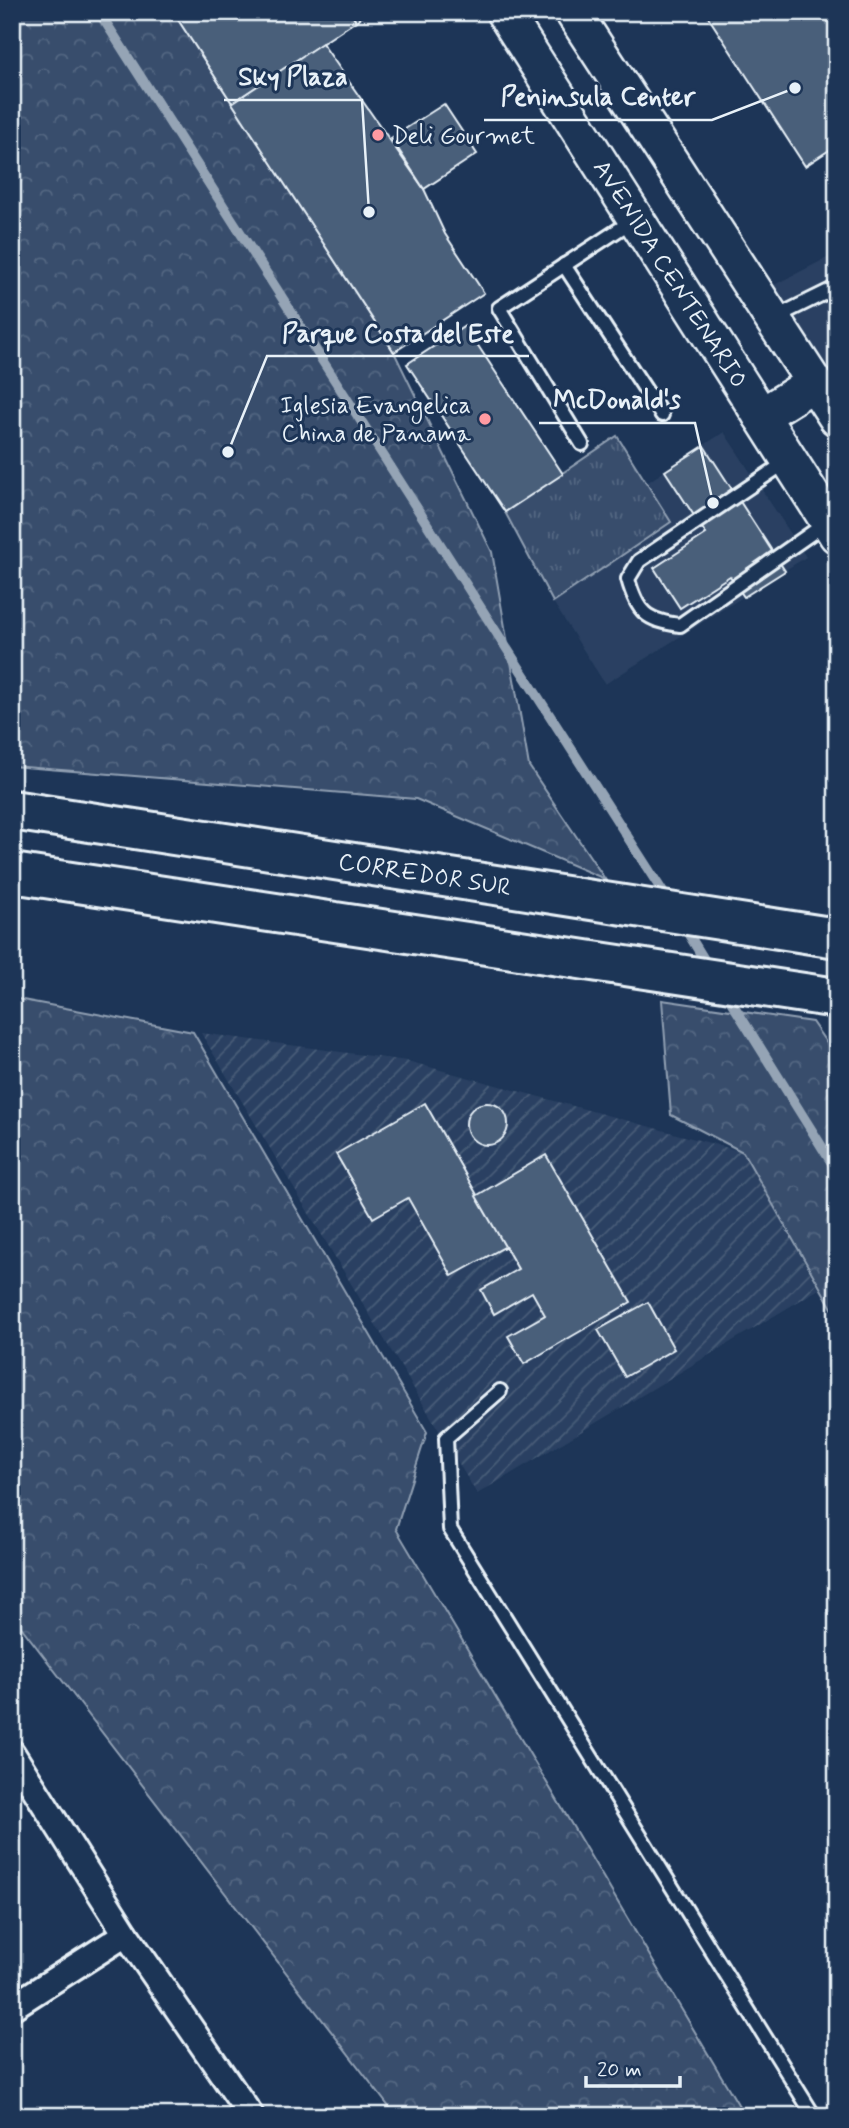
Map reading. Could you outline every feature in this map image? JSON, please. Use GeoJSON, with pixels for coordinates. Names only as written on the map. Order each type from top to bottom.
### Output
{"type":"FeatureCollection","features":[{"type":"Feature","properties":{"kind":"highway","name":"CORREDOR SUR"},"geometry":{"type":"LineString","coordinates":[[12,810],[837,938]]}},
{"type":"Feature","properties":{"kind":"highway"},"geometry":{"type":"LineString","coordinates":[[12,873],[837,998]]}},
{"type":"Feature","properties":{"kind":"main road","name":"AVENIDA CENTENARIO"},"geometry":{"type":"LineString","coordinates":[[503,12],[832,528]]}},
{"type":"Feature","properties":{"kind":"main road"},"geometry":{"type":"LineString","coordinates":[[573,12],[837,418]]}},
{"type":"Feature","properties":{"kind":"main road"},"geometry":{"type":"LineString","coordinates":[[632,212],[678,174]]}},
{"type":"Feature","properties":{"kind":"main road"},"geometry":{"type":"LineString","coordinates":[[761,416],[814,383]]}},
{"type":"Feature","properties":{"kind":"street"},"geometry":{"type":"LineString","coordinates":[[12,1753],[126,1934],[251,2116]]}},
{"type":"Feature","properties":{"kind":"street"},"geometry":{"type":"LineString","coordinates":[[12,2007],[126,1934]]}},
{"type":"Feature","properties":{"kind":"lane"},"geometry":{"type":"LineString","coordinates":[[582,444],[499,308],[564,265],[632,212]]}},
{"type":"Feature","properties":{"kind":"lane"},"geometry":{"type":"LineString","coordinates":[[564,265],[662,415]]}},
{"type":"Feature","properties":{"kind":"lane"},"geometry":{"type":"LineString","coordinates":[[772,318],[837,287]]}},
{"type":"Feature","properties":{"kind":"lane"},"geometry":{"type":"LineString","coordinates":[[789,460],[639,561],[628,579],[634,601],[655,622],[680,625],[832,528]]}},
{"type":"Feature","properties":{"kind":"lane"},"geometry":{"type":"LineString","coordinates":[[500,1391],[446,1438],[450,1529],[814,2116]]}},
{"type":"Feature","properties":{"kind":"shaded area"},"geometry":{"type":"Polygon","coordinates":[[[837,253],[837,379],[772,286],[837,253]]]}},
{"type":"Feature","properties":{"kind":"shaded area"},"geometry":{"type":"Polygon","coordinates":[[[724,432],[806,557],[605,684],[553,602],[671,522],[648,482],[724,432]]]}},
{"type":"Feature","properties":{"kind":"shaded area"},"geometry":{"type":"Polygon","coordinates":[[[201,1033],[407,1061],[743,1152],[819,1289],[477,1494],[201,1033]]]}},
{"type":"Feature","properties":{"kind":"green space"},"geometry":{"type":"Polygon","coordinates":[[[12,12],[173,12],[394,352],[492,552],[529,766],[605,879],[416,799],[12,766],[12,12]]]}},
{"type":"Feature","properties":{"kind":"green space"},"geometry":{"type":"Polygon","coordinates":[[[617,436],[671,522],[553,602],[505,512],[617,436]]]}},
{"type":"Feature","properties":{"kind":"green space"},"geometry":{"type":"Polygon","coordinates":[[[12,998],[193,1032],[427,1432],[396,1529],[745,2116],[396,2116],[12,1615],[12,998]]]}},
{"type":"Feature","properties":{"kind":"green space"},"geometry":{"type":"Polygon","coordinates":[[[662,1000],[812,1022],[837,1058],[837,1317],[743,1152],[671,1115],[662,1000]]]}},
{"type":"Feature","properties":{"kind":"building"},"geometry":{"type":"Polygon","coordinates":[[[173,12],[350,12],[356,21],[232,103],[173,12]]]}},
{"type":"Feature","properties":{"kind":"building"},"geometry":{"type":"Polygon","coordinates":[[[350,12],[368,12],[356,21],[350,12]]]}},
{"type":"Feature","properties":{"kind":"building"},"geometry":{"type":"Polygon","coordinates":[[[705,12],[837,12],[837,145],[805,166],[705,12]]]}},
{"type":"Feature","properties":{"kind":"building"},"geometry":{"type":"Polygon","coordinates":[[[322,43],[424,189],[445,234],[484,293],[394,352],[232,103],[322,43]]]}},
{"type":"Feature","properties":{"kind":"building"},"geometry":{"type":"Polygon","coordinates":[[[444,104],[477,154],[424,189],[391,138],[444,104]]]}},
{"type":"Feature","properties":{"kind":"building","name":"Iglesia Evangelica China de Panama"},"geometry":{"type":"Polygon","coordinates":[[[465,326],[563,474],[505,512],[407,364],[465,326]]]}},
{"type":"Feature","properties":{"kind":"building"},"geometry":{"type":"Polygon","coordinates":[[[704,446],[785,571],[744,597],[730,576],[680,608],[654,568],[706,534],[665,471],[704,446]]]}},
{"type":"Feature","properties":{"kind":"building"},"geometry":{"type":"Polygon","coordinates":[[[425,1103],[506,1246],[452,1276],[408,1198],[373,1218],[336,1154],[425,1103]]]}},
{"type":"Feature","properties":{"kind":"building"},"geometry":{"type":"Polygon","coordinates":[[[487,1103],[502,1109],[508,1124],[502,1139],[487,1145],[472,1139],[466,1124],[472,1109],[487,1103]]]}},
{"type":"Feature","properties":{"kind":"building"},"geometry":{"type":"Polygon","coordinates":[[[546,1155],[631,1302],[524,1364],[508,1336],[545,1315],[532,1292],[494,1314],[481,1290],[518,1269],[476,1196],[546,1155]]]}},
{"type":"Feature","properties":{"kind":"building"},"geometry":{"type":"Polygon","coordinates":[[[648,1302],[674,1349],[625,1377],[598,1330],[648,1302]]]}},
{"type":"Feature","properties":{"kind":"waterway"},"geometry":{"type":"LineString","coordinates":[[99,12],[668,900]]}},
{"type":"Feature","properties":{"kind":"waterway"},"geometry":{"type":"LineString","coordinates":[[683,925],[710,969]]}},
{"type":"Feature","properties":{"kind":"waterway"},"geometry":{"type":"LineString","coordinates":[[724,990],[837,1171]]}},
{"type":"Feature","properties":{"kind":"place","name":"Peninsula Center"},"geometry":{"type":"Point","coordinates":[795,88]}},
{"type":"Feature","properties":{"kind":"place","name":"Deli Gourmet"},"geometry":{"type":"Point","coordinates":[378,135]}},
{"type":"Feature","properties":{"kind":"place","name":"Sky Plaza"},"geometry":{"type":"Point","coordinates":[369,212]}},
{"type":"Feature","properties":{"kind":"place","name":"Iglesia Evangelica China de Panama"},"geometry":{"type":"Point","coordinates":[485,419]}},
{"type":"Feature","properties":{"kind":"place","name":"Parque Costa del Este"},"geometry":{"type":"Point","coordinates":[228,452]}},
{"type":"Feature","properties":{"kind":"place","name":"McDonald's"},"geometry":{"type":"Point","coordinates":[713,503]}}]}
